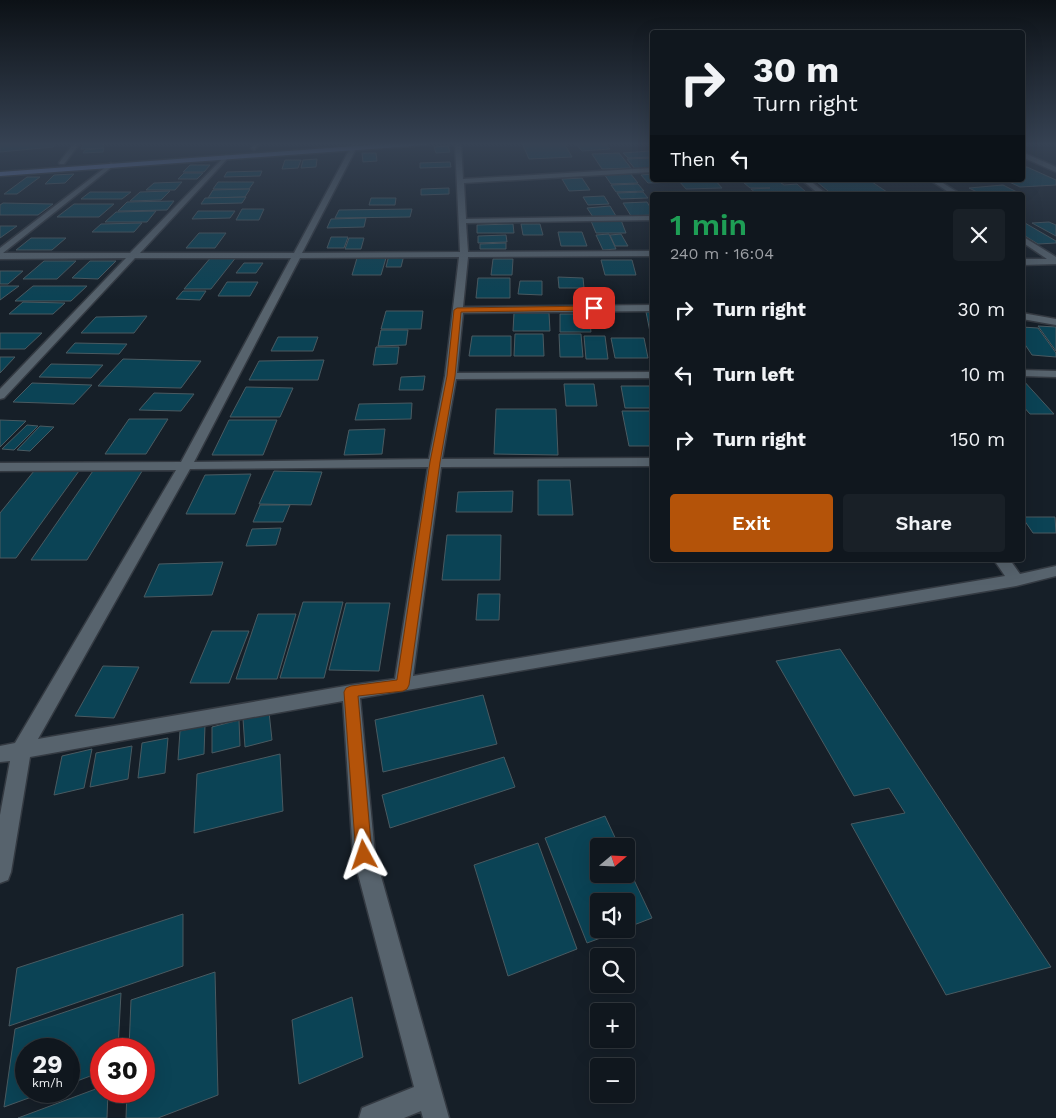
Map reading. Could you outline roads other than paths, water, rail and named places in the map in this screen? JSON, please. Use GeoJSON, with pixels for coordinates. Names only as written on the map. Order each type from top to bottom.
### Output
{"type":"FeatureCollection","features":[{"type":"Feature","properties":{"kind":"street"},"geometry":{"type":"LineString","coordinates":[[0,254],[73,195]]}},
{"type":"Feature","properties":{"kind":"street"},"geometry":{"type":"LineString","coordinates":[[0,396],[190,195]]}},
{"type":"Feature","properties":{"kind":"street"},"geometry":{"type":"LineString","coordinates":[[0,872],[22,749],[185,466],[329,195]]}},
{"type":"Feature","properties":{"kind":"street"},"geometry":{"type":"LineString","coordinates":[[403,685],[435,462],[451,376],[464,254],[462,195]]}},
{"type":"Feature","properties":{"kind":"street"},"geometry":{"type":"LineString","coordinates":[[463,221],[650,218]]}},
{"type":"Feature","properties":{"kind":"street"},"geometry":{"type":"LineString","coordinates":[[1025,240],[1056,261]]}},
{"type":"Feature","properties":{"kind":"street"},"geometry":{"type":"LineString","coordinates":[[0,254],[650,254]]}},
{"type":"Feature","properties":{"kind":"street"},"geometry":{"type":"LineString","coordinates":[[1025,262],[1056,261]]}},
{"type":"Feature","properties":{"kind":"street"},"geometry":{"type":"LineString","coordinates":[[457,310],[650,308]]}},
{"type":"Feature","properties":{"kind":"street"},"geometry":{"type":"LineString","coordinates":[[1025,317],[1056,322]]}},
{"type":"Feature","properties":{"kind":"street"},"geometry":{"type":"LineString","coordinates":[[1025,373],[1056,374]]}},
{"type":"Feature","properties":{"kind":"street"},"geometry":{"type":"LineString","coordinates":[[451,376],[650,375]]}},
{"type":"Feature","properties":{"kind":"street"},"geometry":{"type":"LineString","coordinates":[[0,466],[650,462]]}},
{"type":"Feature","properties":{"kind":"street"},"geometry":{"type":"LineString","coordinates":[[1003,562],[1016,580]]}},
{"type":"Feature","properties":{"kind":"street"},"geometry":{"type":"LineString","coordinates":[[0,754],[351,692],[403,685],[1016,580],[1056,571]]}},
{"type":"Feature","properties":{"kind":"street"},"geometry":{"type":"LineString","coordinates":[[351,692],[364,855],[433,1106],[372,1118]]}}]}
